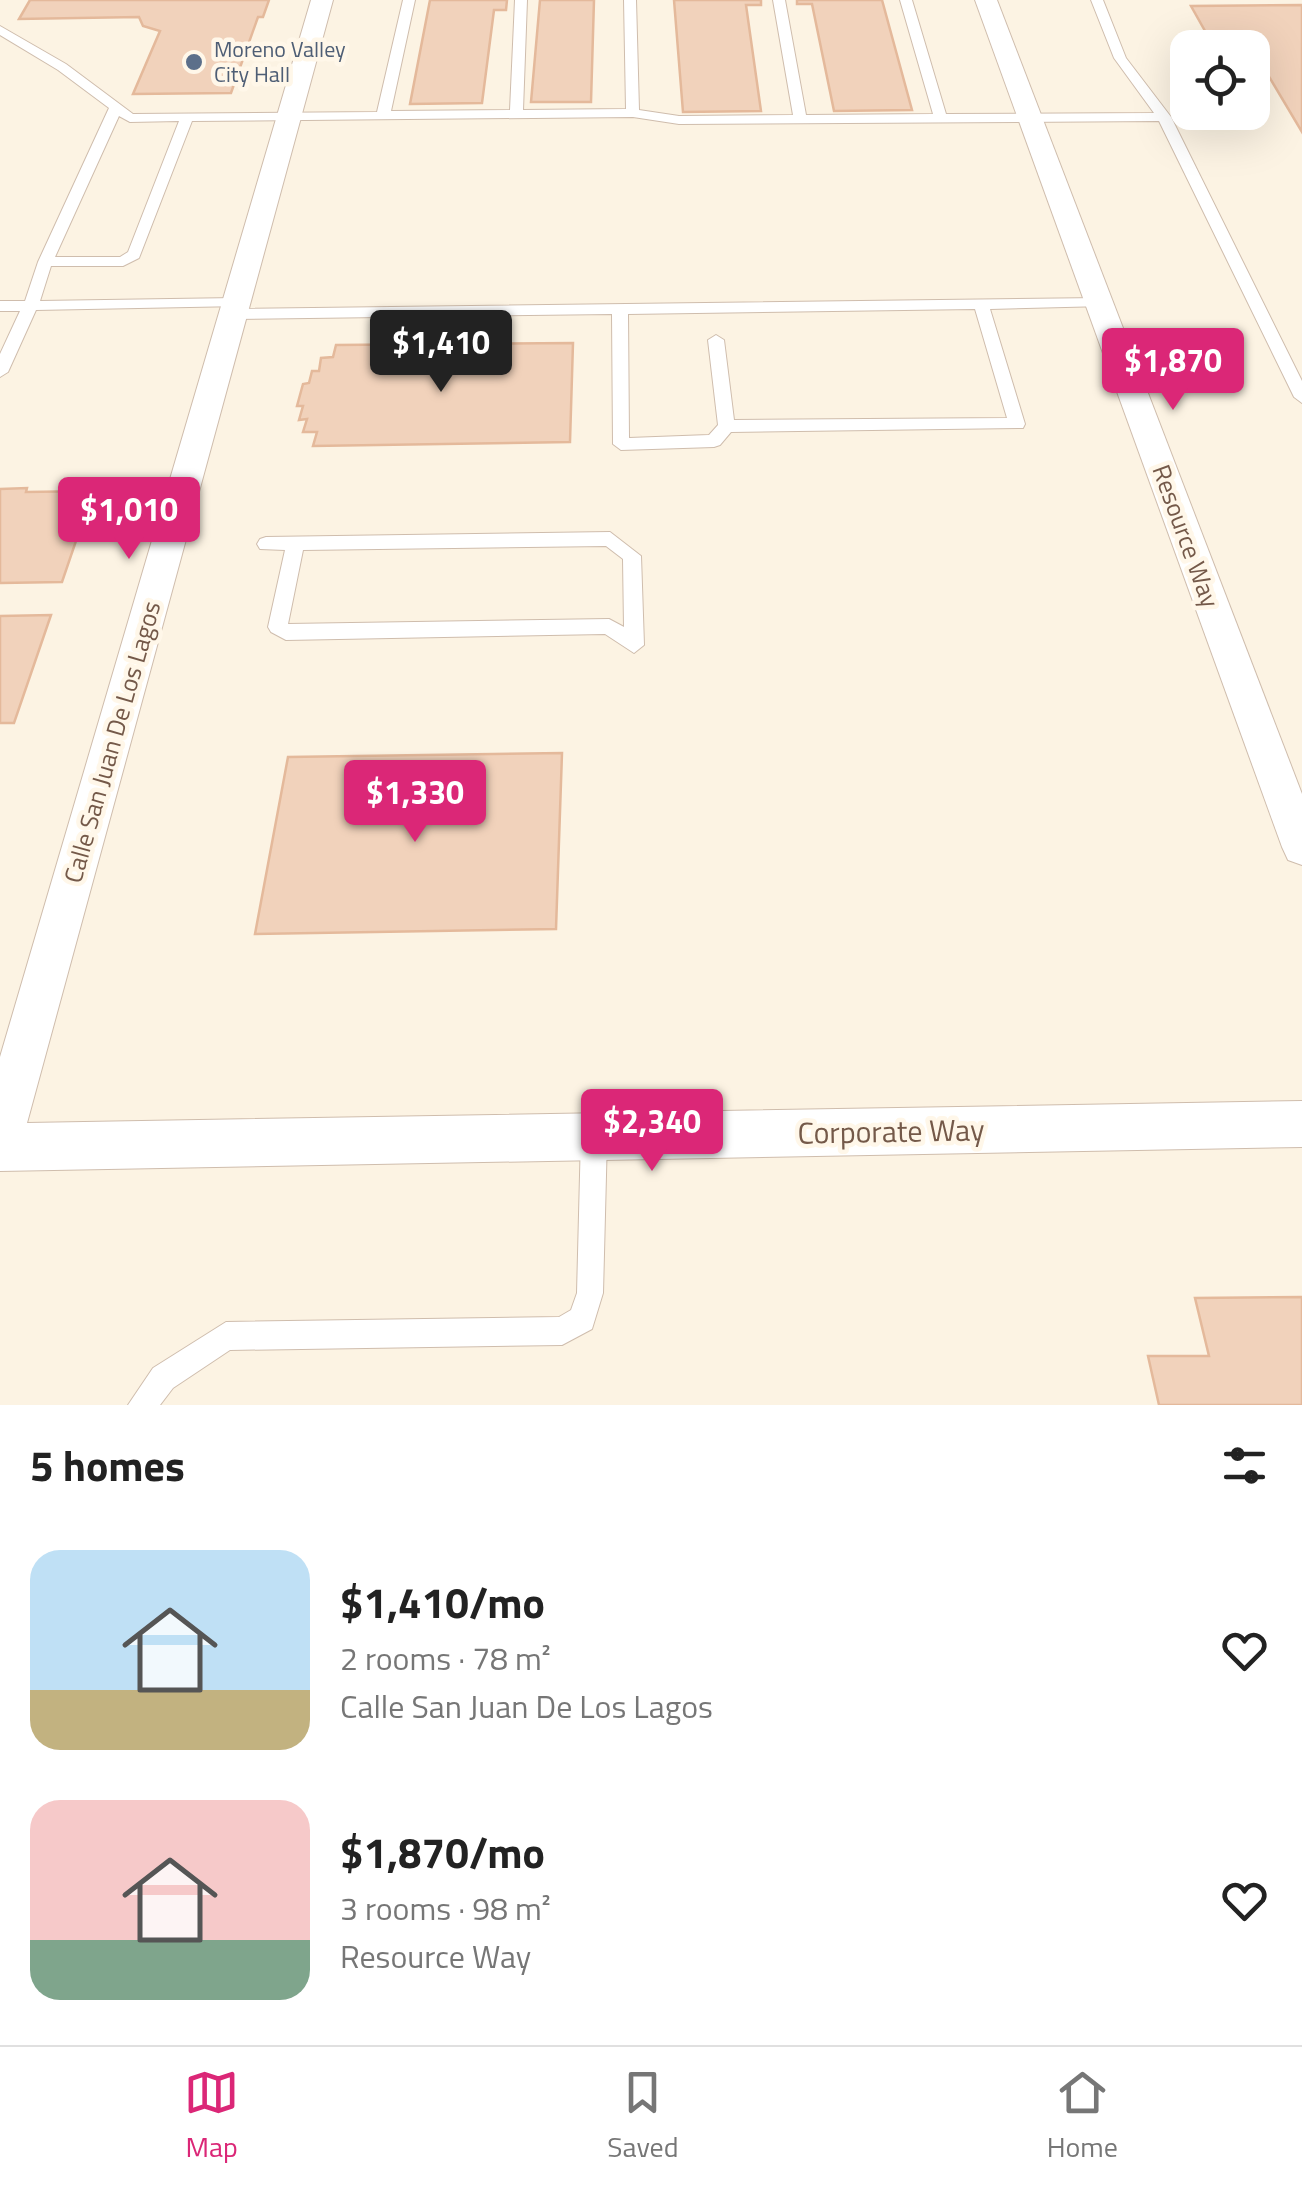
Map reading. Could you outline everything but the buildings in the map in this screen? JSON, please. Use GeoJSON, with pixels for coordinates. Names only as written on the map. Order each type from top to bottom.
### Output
{"type":"FeatureCollection","features":[{"type":"Feature","properties":{"kind":"street","name":"Calle San Juan De Los Lagos"},"geometry":{"type":"LineString","coordinates":[[0,1137],[322,0]]}},
{"type":"Feature","properties":{"kind":"street","name":"Resource Way"},"geometry":{"type":"LineString","coordinates":[[986,0],[1302,847]]}},
{"type":"Feature","properties":{"kind":"street","name":"Corporate Way"},"geometry":{"type":"LineString","coordinates":[[0,1147],[1302,1124]]}},
{"type":"Feature","properties":{"kind":"lane"},"geometry":{"type":"LineString","coordinates":[[383,116],[409,0]]}},
{"type":"Feature","properties":{"kind":"lane"},"geometry":{"type":"LineString","coordinates":[[516,114],[522,0]]}},
{"type":"Feature","properties":{"kind":"lane"},"geometry":{"type":"LineString","coordinates":[[630,0],[633,113]]}},
{"type":"Feature","properties":{"kind":"lane"},"geometry":{"type":"LineString","coordinates":[[779,0],[800,120]]}},
{"type":"Feature","properties":{"kind":"lane"},"geometry":{"type":"LineString","coordinates":[[906,0],[941,119]]}},
{"type":"Feature","properties":{"kind":"lane"},"geometry":{"type":"LineString","coordinates":[[1097,0],[1120,58],[1164,117],[1302,397]]}},
{"type":"Feature","properties":{"kind":"lane"},"geometry":{"type":"LineString","coordinates":[[0,30],[130,118],[633,113],[679,120],[1164,117]]}},
{"type":"Feature","properties":{"kind":"lane"},"geometry":{"type":"LineString","coordinates":[[0,372],[116,107]]}},
{"type":"Feature","properties":{"kind":"lane"},"geometry":{"type":"LineString","coordinates":[[45,262],[124,261],[134,255],[187,117]]}},
{"type":"Feature","properties":{"kind":"lane"},"geometry":{"type":"LineString","coordinates":[[0,306],[620,310],[1100,303]]}},
{"type":"Feature","properties":{"kind":"lane"},"geometry":{"type":"LineString","coordinates":[[726,426],[1017,424],[980,305]]}},
{"type":"Feature","properties":{"kind":"lane"},"geometry":{"type":"LineString","coordinates":[[620,310],[621,444],[714,441],[726,426],[716,340]]}},
{"type":"Feature","properties":{"kind":"lane"},"geometry":{"type":"LineString","coordinates":[[266,544],[610,540],[632,556],[634,644],[609,626],[286,632],[278,627],[295,544]]}},
{"type":"Feature","properties":{"kind":"lane"},"geometry":{"type":"LineString","coordinates":[[142,1405],[163,1378],[226,1336],[562,1331],[582,1318],[590,1293],[594,1136]]}},
{"type":"Feature","properties":{"kind":"place","name":"Moreno Valley City Hall"},"geometry":{"type":"Point","coordinates":[194,62]}}]}
